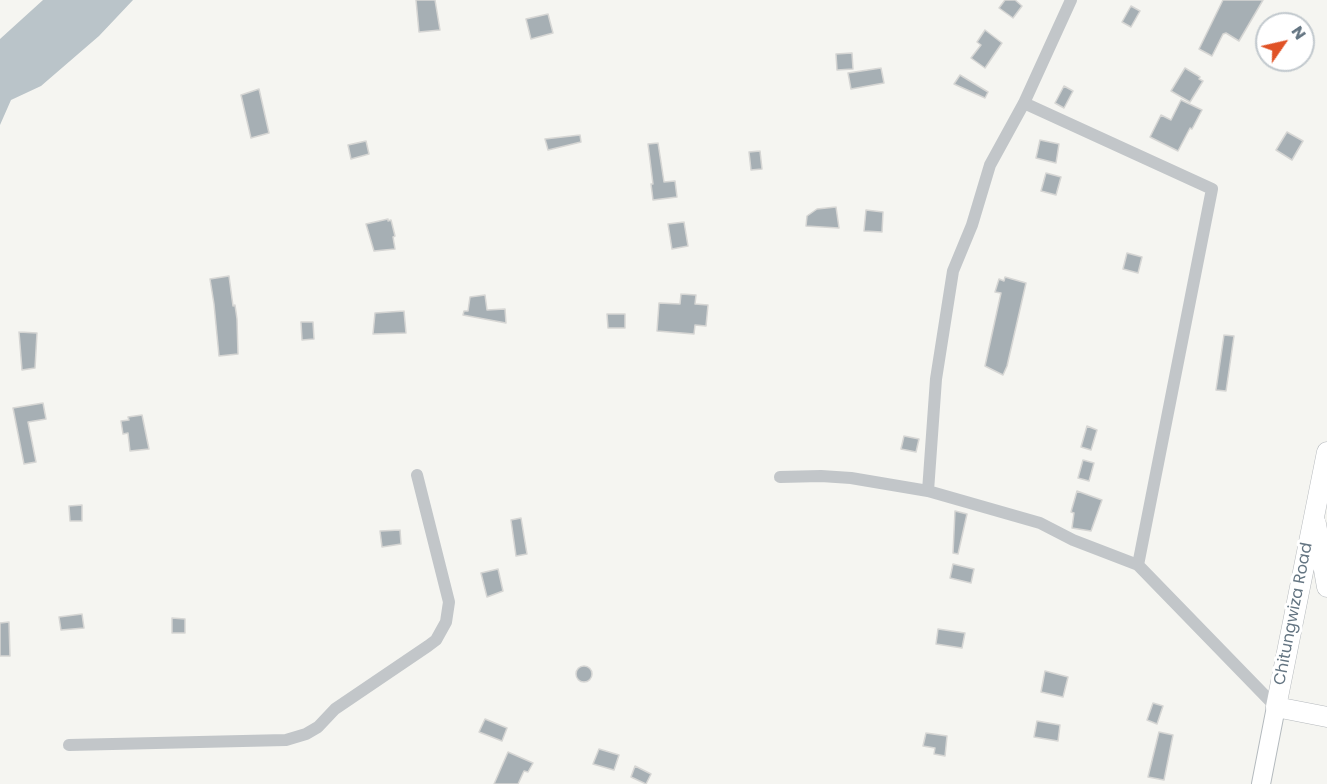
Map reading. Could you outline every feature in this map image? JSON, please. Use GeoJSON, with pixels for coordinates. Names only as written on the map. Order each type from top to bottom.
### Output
{"type":"FeatureCollection","features":[{"type":"Feature","properties":{"kind":"main road","name":"Chitungwiza Road"},"geometry":{"type":"LineString","coordinates":[[1276,707],[1327,452]]}},
{"type":"Feature","properties":{"kind":"main road"},"geometry":{"type":"LineString","coordinates":[[1314,513],[1327,587]]}},
{"type":"Feature","properties":{"kind":"main road"},"geometry":{"type":"LineString","coordinates":[[1261,784],[1276,707],[1327,717]]}},
{"type":"Feature","properties":{"kind":"street"},"geometry":{"type":"LineString","coordinates":[[928,491],[936,379],[953,271],[972,225],[990,165],[1024,103],[1071,0]]}},
{"type":"Feature","properties":{"kind":"street"},"geometry":{"type":"LineString","coordinates":[[1024,103],[1212,189],[1138,564]]}},
{"type":"Feature","properties":{"kind":"street"},"geometry":{"type":"LineString","coordinates":[[69,745],[286,740],[306,734],[318,727],[336,709],[428,646],[442,632],[449,602],[417,475]]}},
{"type":"Feature","properties":{"kind":"street"},"geometry":{"type":"LineString","coordinates":[[780,477],[851,478],[928,491],[1040,523],[1072,540],[1138,564],[1276,707]]}},
{"type":"Feature","properties":{"kind":"shaded area"},"geometry":{"type":"Polygon","coordinates":[[[43,0],[133,0],[99,36],[41,86],[11,100],[0,125],[0,39],[43,0]]]}},
{"type":"Feature","properties":{"kind":"building"},"geometry":{"type":"Polygon","coordinates":[[[416,0],[435,0],[440,30],[419,32],[416,0]]]}},
{"type":"Feature","properties":{"kind":"building"},"geometry":{"type":"Polygon","coordinates":[[[1005,0],[1015,0],[1022,6],[1013,18],[999,8],[1005,0]]]}},
{"type":"Feature","properties":{"kind":"building"},"geometry":{"type":"Polygon","coordinates":[[[1223,0],[1263,0],[1239,41],[1226,33],[1223,34],[1212,56],[1199,49],[1223,0]]]}},
{"type":"Feature","properties":{"kind":"building"},"geometry":{"type":"Polygon","coordinates":[[[1131,6],[1140,11],[1131,27],[1122,22],[1131,6]]]}},
{"type":"Feature","properties":{"kind":"building"},"geometry":{"type":"Polygon","coordinates":[[[548,14],[553,33],[531,39],[526,19],[548,14]]]}},
{"type":"Feature","properties":{"kind":"building"},"geometry":{"type":"Polygon","coordinates":[[[985,30],[1002,43],[985,68],[971,58],[981,45],[977,42],[985,30]]]}},
{"type":"Feature","properties":{"kind":"building"},"geometry":{"type":"Polygon","coordinates":[[[852,53],[853,69],[837,70],[836,54],[852,53]]]}},
{"type":"Feature","properties":{"kind":"building"},"geometry":{"type":"Polygon","coordinates":[[[881,68],[884,83],[851,89],[848,73],[881,68]]]}},
{"type":"Feature","properties":{"kind":"building"},"geometry":{"type":"Polygon","coordinates":[[[1185,68],[1203,81],[1190,102],[1171,91],[1185,68]]]}},
{"type":"Feature","properties":{"kind":"building"},"geometry":{"type":"Polygon","coordinates":[[[960,75],[988,92],[985,98],[954,84],[960,75]]]}},
{"type":"Feature","properties":{"kind":"building"},"geometry":{"type":"Polygon","coordinates":[[[1064,86],[1073,91],[1064,108],[1055,103],[1064,86]]]}},
{"type":"Feature","properties":{"kind":"building"},"geometry":{"type":"Polygon","coordinates":[[[259,89],[269,133],[251,138],[241,95],[259,89]]]}},
{"type":"Feature","properties":{"kind":"building"},"geometry":{"type":"Polygon","coordinates":[[[1181,100],[1202,110],[1178,151],[1150,137],[1161,115],[1171,120],[1181,100]]]}},
{"type":"Feature","properties":{"kind":"building"},"geometry":{"type":"Polygon","coordinates":[[[1287,132],[1303,141],[1292,160],[1276,150],[1287,132]]]}},
{"type":"Feature","properties":{"kind":"building"},"geometry":{"type":"Polygon","coordinates":[[[580,135],[581,142],[548,150],[545,139],[580,135]]]}},
{"type":"Feature","properties":{"kind":"building"},"geometry":{"type":"Polygon","coordinates":[[[1040,140],[1059,144],[1056,163],[1036,158],[1040,140]]]}},
{"type":"Feature","properties":{"kind":"building"},"geometry":{"type":"Polygon","coordinates":[[[366,141],[369,154],[351,159],[348,145],[366,141]]]}},
{"type":"Feature","properties":{"kind":"building"},"geometry":{"type":"Polygon","coordinates":[[[658,143],[664,182],[675,181],[677,197],[653,200],[648,144],[658,143]]]}},
{"type":"Feature","properties":{"kind":"building"},"geometry":{"type":"Polygon","coordinates":[[[760,151],[762,169],[751,170],[749,152],[760,151]]]}},
{"type":"Feature","properties":{"kind":"building"},"geometry":{"type":"Polygon","coordinates":[[[1046,173],[1061,177],[1056,195],[1041,191],[1046,173]]]}},
{"type":"Feature","properties":{"kind":"building"},"geometry":{"type":"Polygon","coordinates":[[[836,207],[839,228],[806,226],[807,216],[817,209],[836,207]]]}},
{"type":"Feature","properties":{"kind":"building"},"geometry":{"type":"Polygon","coordinates":[[[866,210],[883,212],[882,232],[864,231],[866,210]]]}},
{"type":"Feature","properties":{"kind":"building"},"geometry":{"type":"Polygon","coordinates":[[[388,219],[388,221],[391,220],[395,236],[393,237],[395,249],[374,251],[366,224],[388,219]]]}},
{"type":"Feature","properties":{"kind":"building"},"geometry":{"type":"Polygon","coordinates":[[[684,222],[688,246],[672,249],[668,224],[684,222]]]}},
{"type":"Feature","properties":{"kind":"building"},"geometry":{"type":"Polygon","coordinates":[[[1127,253],[1142,257],[1138,273],[1123,269],[1127,253]]]}},
{"type":"Feature","properties":{"kind":"building"},"geometry":{"type":"Polygon","coordinates":[[[229,276],[237,319],[238,354],[219,356],[210,279],[229,276]]]}},
{"type":"Feature","properties":{"kind":"building"},"geometry":{"type":"Polygon","coordinates":[[[1005,277],[1026,283],[1003,375],[985,366],[1001,293],[995,292],[999,279],[1004,281],[1005,277]]]}},
{"type":"Feature","properties":{"kind":"building"},"geometry":{"type":"Polygon","coordinates":[[[681,294],[696,295],[695,304],[708,305],[706,326],[695,325],[694,334],[657,331],[659,303],[680,304],[681,294]]]}},
{"type":"Feature","properties":{"kind":"building"},"geometry":{"type":"Polygon","coordinates":[[[485,295],[487,310],[505,309],[506,323],[463,315],[464,311],[468,311],[470,297],[485,295]]]}},
{"type":"Feature","properties":{"kind":"building"},"geometry":{"type":"Polygon","coordinates":[[[404,311],[406,333],[373,334],[375,313],[404,311]]]}},
{"type":"Feature","properties":{"kind":"building"},"geometry":{"type":"Polygon","coordinates":[[[607,314],[625,314],[625,328],[608,328],[607,314]]]}},
{"type":"Feature","properties":{"kind":"building"},"geometry":{"type":"Polygon","coordinates":[[[301,322],[313,322],[314,339],[302,340],[301,322]]]}},
{"type":"Feature","properties":{"kind":"building"},"geometry":{"type":"Polygon","coordinates":[[[19,332],[37,333],[35,368],[22,370],[19,332]]]}},
{"type":"Feature","properties":{"kind":"building"},"geometry":{"type":"Polygon","coordinates":[[[1224,335],[1234,336],[1226,391],[1216,390],[1224,335]]]}},
{"type":"Feature","properties":{"kind":"building"},"geometry":{"type":"Polygon","coordinates":[[[43,403],[46,419],[28,422],[36,462],[24,464],[13,408],[43,403]]]}},
{"type":"Feature","properties":{"kind":"building"},"geometry":{"type":"Polygon","coordinates":[[[142,415],[149,449],[130,451],[128,433],[123,434],[121,421],[129,420],[128,417],[142,415]]]}},
{"type":"Feature","properties":{"kind":"building"},"geometry":{"type":"Polygon","coordinates":[[[1087,426],[1097,430],[1091,450],[1081,447],[1087,426]]]}},
{"type":"Feature","properties":{"kind":"building"},"geometry":{"type":"Polygon","coordinates":[[[904,436],[919,439],[916,452],[901,449],[904,436]]]}},
{"type":"Feature","properties":{"kind":"building"},"geometry":{"type":"Polygon","coordinates":[[[1083,460],[1094,463],[1089,481],[1078,478],[1083,460]]]}},
{"type":"Feature","properties":{"kind":"building"},"geometry":{"type":"Polygon","coordinates":[[[1077,491],[1102,500],[1091,531],[1072,528],[1074,513],[1071,512],[1077,491]]]}},
{"type":"Feature","properties":{"kind":"building"},"geometry":{"type":"Polygon","coordinates":[[[82,505],[82,521],[70,521],[69,506],[82,505]]]}},
{"type":"Feature","properties":{"kind":"building"},"geometry":{"type":"Polygon","coordinates":[[[955,511],[967,514],[958,554],[953,553],[955,511]]]}},
{"type":"Feature","properties":{"kind":"building"},"geometry":{"type":"Polygon","coordinates":[[[521,518],[527,554],[516,556],[511,520],[521,518]]]}},
{"type":"Feature","properties":{"kind":"building"},"geometry":{"type":"Polygon","coordinates":[[[400,530],[401,544],[382,547],[380,531],[400,530]]]}},
{"type":"Feature","properties":{"kind":"building"},"geometry":{"type":"Polygon","coordinates":[[[953,564],[974,569],[971,583],[950,578],[953,564]]]}},
{"type":"Feature","properties":{"kind":"building"},"geometry":{"type":"Polygon","coordinates":[[[498,569],[503,591],[487,597],[481,573],[498,569]]]}},
{"type":"Feature","properties":{"kind":"building"},"geometry":{"type":"Polygon","coordinates":[[[82,614],[84,628],[61,630],[59,617],[82,614]]]}},
{"type":"Feature","properties":{"kind":"building"},"geometry":{"type":"Polygon","coordinates":[[[172,618],[185,619],[185,633],[172,633],[172,618]]]}},
{"type":"Feature","properties":{"kind":"building"},"geometry":{"type":"Polygon","coordinates":[[[9,622],[10,656],[0,656],[0,623],[9,622]]]}},
{"type":"Feature","properties":{"kind":"building"},"geometry":{"type":"Polygon","coordinates":[[[938,629],[965,633],[962,648],[936,644],[938,629]]]}},
{"type":"Feature","properties":{"kind":"building"},"geometry":{"type":"Polygon","coordinates":[[[581,666],[587,666],[592,674],[590,680],[581,682],[576,677],[576,671],[581,666]]]}},
{"type":"Feature","properties":{"kind":"building"},"geometry":{"type":"Polygon","coordinates":[[[1045,671],[1068,677],[1063,697],[1041,692],[1045,671]]]}},
{"type":"Feature","properties":{"kind":"building"},"geometry":{"type":"Polygon","coordinates":[[[1153,703],[1163,706],[1157,724],[1147,720],[1153,703]]]}},
{"type":"Feature","properties":{"kind":"building"},"geometry":{"type":"Polygon","coordinates":[[[485,719],[507,728],[502,741],[479,732],[485,719]]]}},
{"type":"Feature","properties":{"kind":"building"},"geometry":{"type":"Polygon","coordinates":[[[1037,721],[1060,725],[1058,741],[1034,737],[1037,721]]]}},
{"type":"Feature","properties":{"kind":"building"},"geometry":{"type":"Polygon","coordinates":[[[1159,732],[1173,735],[1164,780],[1148,777],[1159,732]]]}},
{"type":"Feature","properties":{"kind":"building"},"geometry":{"type":"Polygon","coordinates":[[[926,733],[947,736],[945,756],[934,754],[935,748],[923,746],[926,733]]]}},
{"type":"Feature","properties":{"kind":"building"},"geometry":{"type":"Polygon","coordinates":[[[599,749],[619,755],[614,770],[593,764],[599,749]]]}},
{"type":"Feature","properties":{"kind":"building"},"geometry":{"type":"Polygon","coordinates":[[[508,752],[533,763],[528,772],[524,771],[518,784],[494,784],[508,752]]]}},
{"type":"Feature","properties":{"kind":"building"},"geometry":{"type":"Polygon","coordinates":[[[635,766],[651,774],[646,784],[631,777],[635,766]]]}}]}
